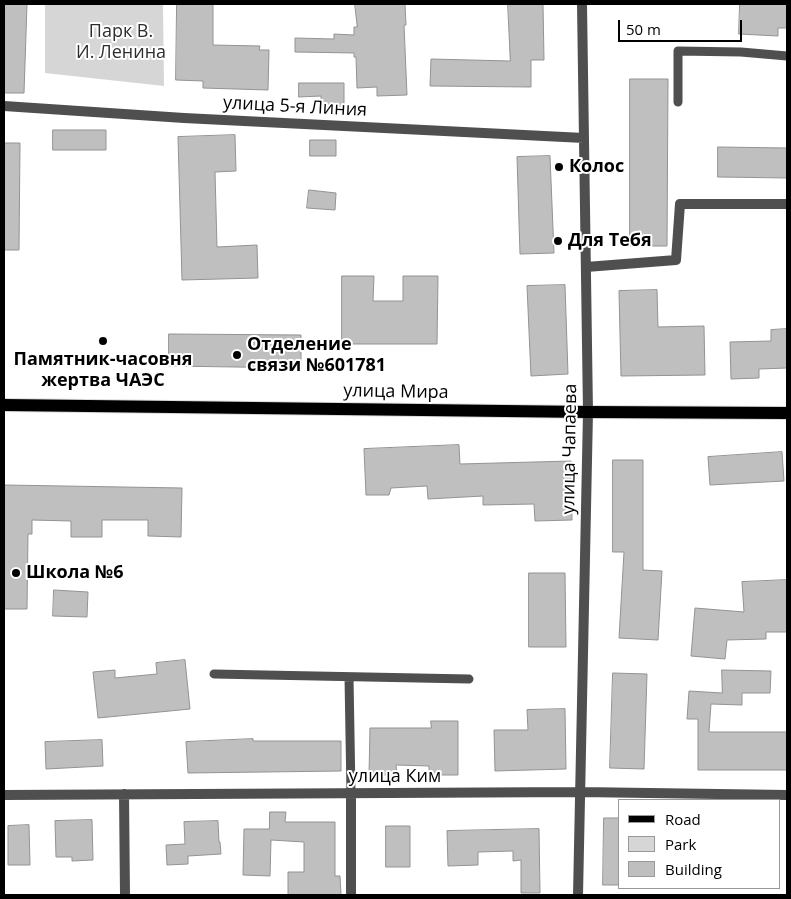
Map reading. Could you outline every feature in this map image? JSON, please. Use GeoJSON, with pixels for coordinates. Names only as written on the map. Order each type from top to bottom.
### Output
{"type":"FeatureCollection","features":[{"type":"Feature","properties":{"kind":"main road","name":"улица Мира"},"geometry":{"type":"LineString","coordinates":[[4,405],[787,413]]}},
{"type":"Feature","properties":{"kind":"street","name":"улица Чапаева"},"geometry":{"type":"LineString","coordinates":[[578,895],[588,412],[582,4]]}},
{"type":"Feature","properties":{"kind":"street","name":"улица 5-я Линия"},"geometry":{"type":"LineString","coordinates":[[4,106],[203,119],[584,138]]}},
{"type":"Feature","properties":{"kind":"street"},"geometry":{"type":"LineString","coordinates":[[586,267],[676,260],[680,204],[787,204]]}},
{"type":"Feature","properties":{"kind":"street","name":"улица Ким"},"geometry":{"type":"LineString","coordinates":[[4,795],[580,792],[787,795]]}},
{"type":"Feature","properties":{"kind":"street"},"geometry":{"type":"LineString","coordinates":[[350,793],[351,895]]}},
{"type":"Feature","properties":{"kind":"street"},"geometry":{"type":"LineString","coordinates":[[124,794],[125,895]]}},
{"type":"Feature","properties":{"kind":"lane"},"geometry":{"type":"LineString","coordinates":[[678,102],[678,51],[741,52],[787,56]]}},
{"type":"Feature","properties":{"kind":"lane"},"geometry":{"type":"LineString","coordinates":[[214,674],[469,679]]}},
{"type":"Feature","properties":{"kind":"lane"},"geometry":{"type":"LineString","coordinates":[[349,676],[350,793]]}},
{"type":"Feature","properties":{"kind":"green space","name":"Парк В. И. Ленина"},"geometry":{"type":"Polygon","coordinates":[[[45,4],[163,4],[164,86],[45,73],[45,4]]]}},
{"type":"Feature","properties":{"kind":"building"},"geometry":{"type":"Polygon","coordinates":[[[4,4],[27,4],[24,93],[4,93],[4,4]]]}},
{"type":"Feature","properties":{"kind":"building"},"geometry":{"type":"Polygon","coordinates":[[[177,4],[213,4],[213,45],[260,46],[259,50],[269,50],[268,90],[203,88],[203,81],[176,80],[177,4]]]}},
{"type":"Feature","properties":{"kind":"building"},"geometry":{"type":"Polygon","coordinates":[[[355,4],[405,4],[407,95],[377,96],[377,87],[357,88],[356,57],[354,57],[354,53],[295,52],[295,38],[334,39],[334,34],[354,35],[354,27],[357,27],[355,4]]]}},
{"type":"Feature","properties":{"kind":"building"},"geometry":{"type":"Polygon","coordinates":[[[508,4],[543,4],[544,60],[531,60],[531,87],[430,86],[431,59],[510,61],[508,4]]]}},
{"type":"Feature","properties":{"kind":"building"},"geometry":{"type":"Polygon","coordinates":[[[740,4],[787,4],[787,28],[778,28],[778,36],[739,34],[740,4]]]}},
{"type":"Feature","properties":{"kind":"building"},"geometry":{"type":"Polygon","coordinates":[[[630,79],[668,79],[667,246],[630,246],[630,79]]]}},
{"type":"Feature","properties":{"kind":"building"},"geometry":{"type":"Polygon","coordinates":[[[299,83],[344,83],[344,109],[321,109],[321,96],[299,97],[299,83]]]}},
{"type":"Feature","properties":{"kind":"building"},"geometry":{"type":"Polygon","coordinates":[[[53,130],[106,130],[106,150],[53,150],[53,130]]]}},
{"type":"Feature","properties":{"kind":"building"},"geometry":{"type":"Polygon","coordinates":[[[235,135],[236,171],[215,172],[217,247],[257,245],[258,278],[182,280],[178,137],[235,135]]]}},
{"type":"Feature","properties":{"kind":"building"},"geometry":{"type":"Polygon","coordinates":[[[310,140],[336,140],[336,156],[310,156],[310,140]]]}},
{"type":"Feature","properties":{"kind":"building"},"geometry":{"type":"Polygon","coordinates":[[[4,143],[20,143],[19,250],[4,250],[4,143]]]}},
{"type":"Feature","properties":{"kind":"building"},"geometry":{"type":"Polygon","coordinates":[[[718,147],[787,148],[787,178],[718,177],[718,147]]]}},
{"type":"Feature","properties":{"kind":"building"},"geometry":{"type":"Polygon","coordinates":[[[550,156],[554,253],[520,254],[517,157],[550,156]]]}},
{"type":"Feature","properties":{"kind":"building"},"geometry":{"type":"Polygon","coordinates":[[[309,190],[336,193],[335,210],[307,208],[309,190]]]}},
{"type":"Feature","properties":{"kind":"building"},"geometry":{"type":"Polygon","coordinates":[[[342,276],[374,276],[373,301],[403,301],[403,276],[438,276],[437,344],[342,344],[342,276]]]}},
{"type":"Feature","properties":{"kind":"building"},"geometry":{"type":"Polygon","coordinates":[[[565,285],[568,374],[531,376],[527,286],[565,285]]]}},
{"type":"Feature","properties":{"kind":"building"},"geometry":{"type":"Polygon","coordinates":[[[657,290],[658,327],[704,326],[705,375],[621,376],[619,291],[657,290]]]}},
{"type":"Feature","properties":{"kind":"building"},"geometry":{"type":"Polygon","coordinates":[[[787,329],[787,368],[759,369],[759,378],[731,379],[730,342],[771,341],[771,330],[787,329]]]}},
{"type":"Feature","properties":{"kind":"building"},"geometry":{"type":"Polygon","coordinates":[[[169,334],[301,335],[301,368],[169,366],[169,334]]]}},
{"type":"Feature","properties":{"kind":"building"},"geometry":{"type":"Polygon","coordinates":[[[459,445],[460,464],[571,461],[572,520],[535,521],[534,504],[483,505],[483,496],[428,499],[427,486],[391,488],[389,495],[366,495],[364,449],[459,445]]]}},
{"type":"Feature","properties":{"kind":"building"},"geometry":{"type":"Polygon","coordinates":[[[782,452],[784,481],[710,485],[708,457],[782,452]]]}},
{"type":"Feature","properties":{"kind":"building"},"geometry":{"type":"Polygon","coordinates":[[[613,460],[643,460],[643,570],[662,571],[658,640],[619,638],[624,552],[613,552],[613,460]]]}},
{"type":"Feature","properties":{"kind":"building","name":"Школа №6"},"geometry":{"type":"Polygon","coordinates":[[[4,485],[182,488],[181,537],[148,536],[148,520],[102,520],[102,537],[71,537],[71,521],[32,520],[32,534],[28,534],[27,609],[4,609],[4,485]]]}},
{"type":"Feature","properties":{"kind":"building"},"geometry":{"type":"Polygon","coordinates":[[[529,573],[565,573],[566,647],[529,647],[529,573]]]}},
{"type":"Feature","properties":{"kind":"building"},"geometry":{"type":"Polygon","coordinates":[[[787,580],[787,632],[766,632],[766,639],[727,640],[725,659],[691,656],[695,608],[744,612],[742,582],[787,580]]]}},
{"type":"Feature","properties":{"kind":"building"},"geometry":{"type":"Polygon","coordinates":[[[54,590],[88,592],[87,617],[53,616],[54,590]]]}},
{"type":"Feature","properties":{"kind":"building"},"geometry":{"type":"Polygon","coordinates":[[[185,660],[190,709],[98,718],[93,672],[115,670],[115,678],[157,674],[156,663],[185,660]]]}},
{"type":"Feature","properties":{"kind":"building"},"geometry":{"type":"Polygon","coordinates":[[[722,670],[771,671],[770,693],[742,693],[742,705],[711,704],[709,732],[787,732],[787,770],[698,770],[698,719],[687,719],[689,691],[722,693],[722,670]]]}},
{"type":"Feature","properties":{"kind":"building"},"geometry":{"type":"Polygon","coordinates":[[[613,673],[647,674],[644,769],[610,768],[613,673]]]}},
{"type":"Feature","properties":{"kind":"building"},"geometry":{"type":"Polygon","coordinates":[[[565,709],[566,769],[495,771],[494,730],[528,730],[527,710],[565,709]]]}},
{"type":"Feature","properties":{"kind":"building"},"geometry":{"type":"Polygon","coordinates":[[[431,721],[458,721],[458,775],[429,775],[429,766],[396,765],[397,775],[369,775],[370,728],[431,728],[431,721]]]}},
{"type":"Feature","properties":{"kind":"building"},"geometry":{"type":"Polygon","coordinates":[[[253,739],[253,741],[341,741],[341,771],[188,773],[186,742],[253,739]]]}},
{"type":"Feature","properties":{"kind":"building"},"geometry":{"type":"Polygon","coordinates":[[[102,740],[103,766],[46,769],[45,742],[102,740]]]}},
{"type":"Feature","properties":{"kind":"building"},"geometry":{"type":"Polygon","coordinates":[[[270,812],[286,812],[285,822],[335,822],[335,876],[340,876],[341,895],[288,895],[288,872],[304,872],[304,842],[271,840],[270,876],[243,875],[244,829],[269,829],[270,812]]]}},
{"type":"Feature","properties":{"kind":"building"},"geometry":{"type":"Polygon","coordinates":[[[604,818],[618,818],[618,885],[603,885],[604,818]]]}},
{"type":"Feature","properties":{"kind":"building"},"geometry":{"type":"Polygon","coordinates":[[[92,820],[93,860],[72,861],[72,857],[56,857],[55,821],[92,820]]]}},
{"type":"Feature","properties":{"kind":"building"},"geometry":{"type":"Polygon","coordinates":[[[218,821],[221,854],[188,856],[188,864],[167,865],[166,845],[185,844],[184,822],[218,821]]]}},
{"type":"Feature","properties":{"kind":"building"},"geometry":{"type":"Polygon","coordinates":[[[29,825],[30,865],[8,865],[8,826],[29,825]]]}},
{"type":"Feature","properties":{"kind":"building"},"geometry":{"type":"Polygon","coordinates":[[[386,826],[410,826],[410,867],[386,867],[386,826]]]}},
{"type":"Feature","properties":{"kind":"building"},"geometry":{"type":"Polygon","coordinates":[[[539,829],[540,893],[521,893],[521,860],[513,861],[513,851],[478,852],[478,865],[448,866],[447,831],[539,829]]]}},
{"type":"Feature","properties":{"kind":"place","name":"Колос"},"geometry":{"type":"Point","coordinates":[559,167]}},
{"type":"Feature","properties":{"kind":"place","name":"Для Тебя"},"geometry":{"type":"Point","coordinates":[558,241]}},
{"type":"Feature","properties":{"kind":"place","name":"Памятник-часовня жертва ЧАЭС"},"geometry":{"type":"Point","coordinates":[103,341]}},
{"type":"Feature","properties":{"kind":"place","name":"Отделение связи №601781"},"geometry":{"type":"Point","coordinates":[237,355]}},
{"type":"Feature","properties":{"kind":"place","name":"Школа №6"},"geometry":{"type":"Point","coordinates":[16,573]}}]}
